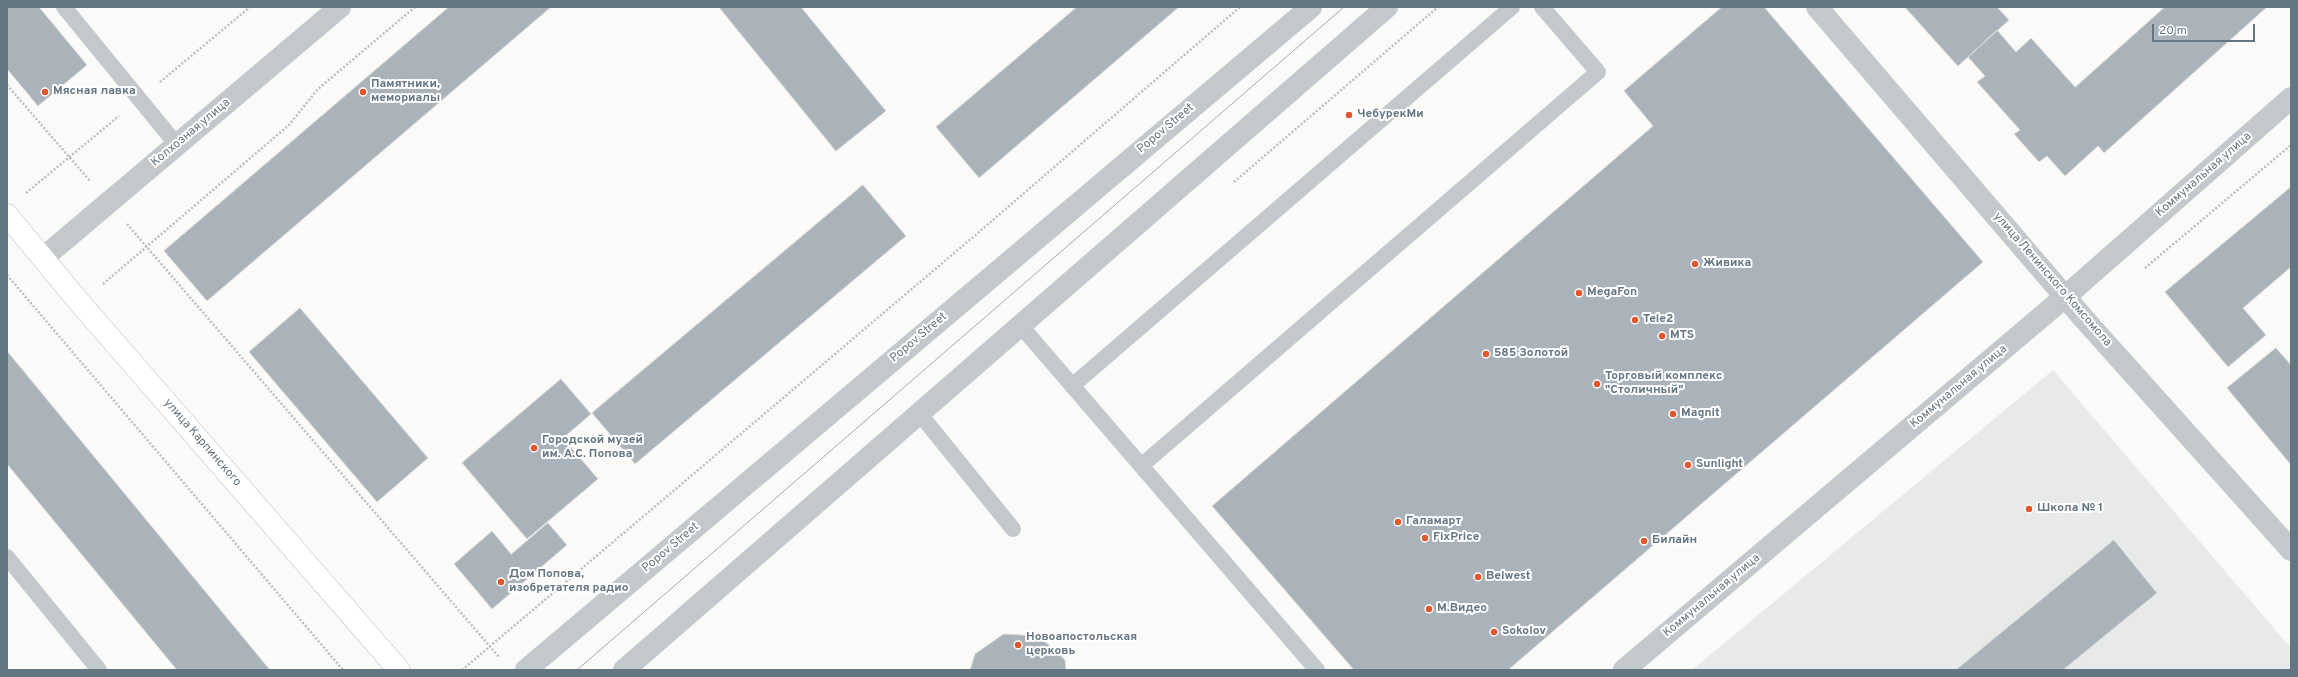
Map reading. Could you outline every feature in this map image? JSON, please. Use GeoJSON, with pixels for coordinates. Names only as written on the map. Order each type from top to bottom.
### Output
{"type":"FeatureCollection","features":[{"type":"Feature","properties":{"kind":"main road","name":"улица Карпинского"},"geometry":{"type":"LineString","coordinates":[[7,215],[80,303],[399,670]]}},
{"type":"Feature","properties":{"kind":"street","name":"Колхозная улица"},"geometry":{"type":"LineString","coordinates":[[43,258],[340,7]]}},
{"type":"Feature","properties":{"kind":"street","name":"Popov Street"},"geometry":{"type":"LineString","coordinates":[[526,670],[1311,7]]}},
{"type":"Feature","properties":{"kind":"street"},"geometry":{"type":"LineString","coordinates":[[624,670],[1387,7]]}},
{"type":"Feature","properties":{"kind":"street","name":"улица Ленинского Комсомола"},"geometry":{"type":"LineString","coordinates":[[1817,7],[2066,296],[2291,550]]}},
{"type":"Feature","properties":{"kind":"street","name":"Коммунальная улица"},"geometry":{"type":"LineString","coordinates":[[1628,668],[2066,296],[2291,98]]}},
{"type":"Feature","properties":{"kind":"lane"},"geometry":{"type":"LineString","coordinates":[[64,7],[177,145]]}},
{"type":"Feature","properties":{"kind":"lane"},"geometry":{"type":"LineString","coordinates":[[1072,386],[1512,7]]}},
{"type":"Feature","properties":{"kind":"lane"},"geometry":{"type":"LineString","coordinates":[[1141,466],[1598,72],[1542,7]]}},
{"type":"Feature","properties":{"kind":"lane"},"geometry":{"type":"LineString","coordinates":[[1020,326],[1317,670]]}},
{"type":"Feature","properties":{"kind":"lane"},"geometry":{"type":"LineString","coordinates":[[919,413],[1013,529]]}},
{"type":"Feature","properties":{"kind":"lane"},"geometry":{"type":"LineString","coordinates":[[7,557],[99,670]]}},
{"type":"Feature","properties":{"kind":"path"},"geometry":{"type":"LineString","coordinates":[[53,327],[289,125],[318,89],[415,7]]}},
{"type":"Feature","properties":{"kind":"path"},"geometry":{"type":"LineString","coordinates":[[462,670],[491,648],[1240,7]]}},
{"type":"Feature","properties":{"kind":"path"},"geometry":{"type":"LineString","coordinates":[[7,84],[500,659]]}},
{"type":"Feature","properties":{"kind":"path"},"geometry":{"type":"LineString","coordinates":[[7,275],[53,327],[343,670]]}},
{"type":"Feature","properties":{"kind":"shaded area","name":"Школа № 1"},"geometry":{"type":"Polygon","coordinates":[[[2053,370],[2291,648],[2291,670],[1692,670],[2053,370]]]}},
{"type":"Feature","properties":{"kind":"building"},"geometry":{"type":"Polygon","coordinates":[[[7,7],[39,7],[87,65],[38,106],[7,69],[7,7]]]}},
{"type":"Feature","properties":{"kind":"building"},"geometry":{"type":"Polygon","coordinates":[[[449,7],[551,7],[207,301],[164,251],[449,7]]]}},
{"type":"Feature","properties":{"kind":"building"},"geometry":{"type":"Polygon","coordinates":[[[719,7],[801,7],[886,111],[836,151],[719,7]]]}},
{"type":"Feature","properties":{"kind":"building"},"geometry":{"type":"Polygon","coordinates":[[[1077,7],[1179,7],[979,178],[936,127],[1077,7]]]}},
{"type":"Feature","properties":{"kind":"building","name":"Торговый комплекс \"Столичный\""},"geometry":{"type":"Polygon","coordinates":[[[1722,7],[1764,7],[1983,262],[1508,670],[1354,670],[1212,506],[1653,126],[1624,91],[1722,7]]]}},
{"type":"Feature","properties":{"kind":"building"},"geometry":{"type":"Polygon","coordinates":[[[1905,7],[1997,7],[2009,20],[1958,66],[1905,7]]]}},
{"type":"Feature","properties":{"kind":"building"},"geometry":{"type":"Polygon","coordinates":[[[2165,7],[2267,7],[2104,153],[2098,146],[2065,176],[2047,156],[2039,162],[2014,134],[2020,130],[1977,82],[1985,76],[1968,57],[1997,30],[2016,52],[2031,38],[2075,87],[2165,7]]]}},
{"type":"Feature","properties":{"kind":"building"},"geometry":{"type":"Polygon","coordinates":[[[863,185],[906,236],[635,464],[592,413],[863,185]]]}},
{"type":"Feature","properties":{"kind":"building"},"geometry":{"type":"Polygon","coordinates":[[[2291,187],[2291,267],[2243,308],[2266,335],[2228,367],[2165,292],[2291,187]]]}},
{"type":"Feature","properties":{"kind":"building"},"geometry":{"type":"Polygon","coordinates":[[[300,308],[428,458],[377,502],[249,352],[300,308]]]}},
{"type":"Feature","properties":{"kind":"building"},"geometry":{"type":"Polygon","coordinates":[[[2276,348],[2291,365],[2291,465],[2227,388],[2276,348]]]}},
{"type":"Feature","properties":{"kind":"building"},"geometry":{"type":"Polygon","coordinates":[[[7,351],[270,670],[177,670],[7,464],[7,351]]]}},
{"type":"Feature","properties":{"kind":"building"},"geometry":{"type":"Polygon","coordinates":[[[561,379],[591,414],[563,438],[598,479],[527,539],[462,463],[561,379]]]}},
{"type":"Feature","properties":{"kind":"building"},"geometry":{"type":"Polygon","coordinates":[[[548,523],[567,545],[492,609],[454,564],[492,531],[511,554],[548,523]]]}},
{"type":"Feature","properties":{"kind":"building"},"geometry":{"type":"Polygon","coordinates":[[[2114,540],[2157,593],[2063,670],[1956,670],[2114,540]]]}},
{"type":"Feature","properties":{"kind":"building","name":"Новоапостольская церковь"},"geometry":{"type":"Polygon","coordinates":[[[1004,634],[1039,636],[1065,660],[1066,670],[970,670],[975,654],[1004,634]]]}},
{"type":"Feature","properties":{"kind":"tram line"},"geometry":{"type":"LineString","coordinates":[[577,670],[1344,7]]}},
{"type":"Feature","properties":{"kind":"place","name":"Мясная лавка"},"geometry":{"type":"Point","coordinates":[45,92]}},
{"type":"Feature","properties":{"kind":"place","name":"Памятники, мемориалы"},"geometry":{"type":"Point","coordinates":[363,92]}},
{"type":"Feature","properties":{"kind":"place","name":"ЧебурекМи"},"geometry":{"type":"Point","coordinates":[1349,115]}},
{"type":"Feature","properties":{"kind":"place","name":"Живика"},"geometry":{"type":"Point","coordinates":[1695,264]}},
{"type":"Feature","properties":{"kind":"place","name":"MegaFon"},"geometry":{"type":"Point","coordinates":[1579,293]}},
{"type":"Feature","properties":{"kind":"place","name":"Tele2"},"geometry":{"type":"Point","coordinates":[1635,320]}},
{"type":"Feature","properties":{"kind":"place","name":"MTS"},"geometry":{"type":"Point","coordinates":[1662,336]}},
{"type":"Feature","properties":{"kind":"place","name":"585 Золотой"},"geometry":{"type":"Point","coordinates":[1486,354]}},
{"type":"Feature","properties":{"kind":"place","name":"Торговый комплекс \"Столичный\""},"geometry":{"type":"Point","coordinates":[1597,384]}},
{"type":"Feature","properties":{"kind":"place","name":"Magnit"},"geometry":{"type":"Point","coordinates":[1673,414]}},
{"type":"Feature","properties":{"kind":"place","name":"Городской музей им. А.С. Попова"},"geometry":{"type":"Point","coordinates":[534,448]}},
{"type":"Feature","properties":{"kind":"place","name":"Sunlight"},"geometry":{"type":"Point","coordinates":[1688,465]}},
{"type":"Feature","properties":{"kind":"place","name":"Школа № 1"},"geometry":{"type":"Point","coordinates":[2029,509]}},
{"type":"Feature","properties":{"kind":"place","name":"Галамарт"},"geometry":{"type":"Point","coordinates":[1398,522]}},
{"type":"Feature","properties":{"kind":"place","name":"FixPriсe"},"geometry":{"type":"Point","coordinates":[1425,538]}},
{"type":"Feature","properties":{"kind":"place","name":"Билайн"},"geometry":{"type":"Point","coordinates":[1644,541]}},
{"type":"Feature","properties":{"kind":"place","name":"Belwest"},"geometry":{"type":"Point","coordinates":[1478,577]}},
{"type":"Feature","properties":{"kind":"place","name":"Дом Попова, изобретателя радио"},"geometry":{"type":"Point","coordinates":[501,582]}},
{"type":"Feature","properties":{"kind":"place","name":"М.Видео"},"geometry":{"type":"Point","coordinates":[1429,609]}},
{"type":"Feature","properties":{"kind":"place","name":"Sokolov"},"geometry":{"type":"Point","coordinates":[1494,632]}},
{"type":"Feature","properties":{"kind":"place","name":"Новоапостольская церковь"},"geometry":{"type":"Point","coordinates":[1018,645]}}]}
